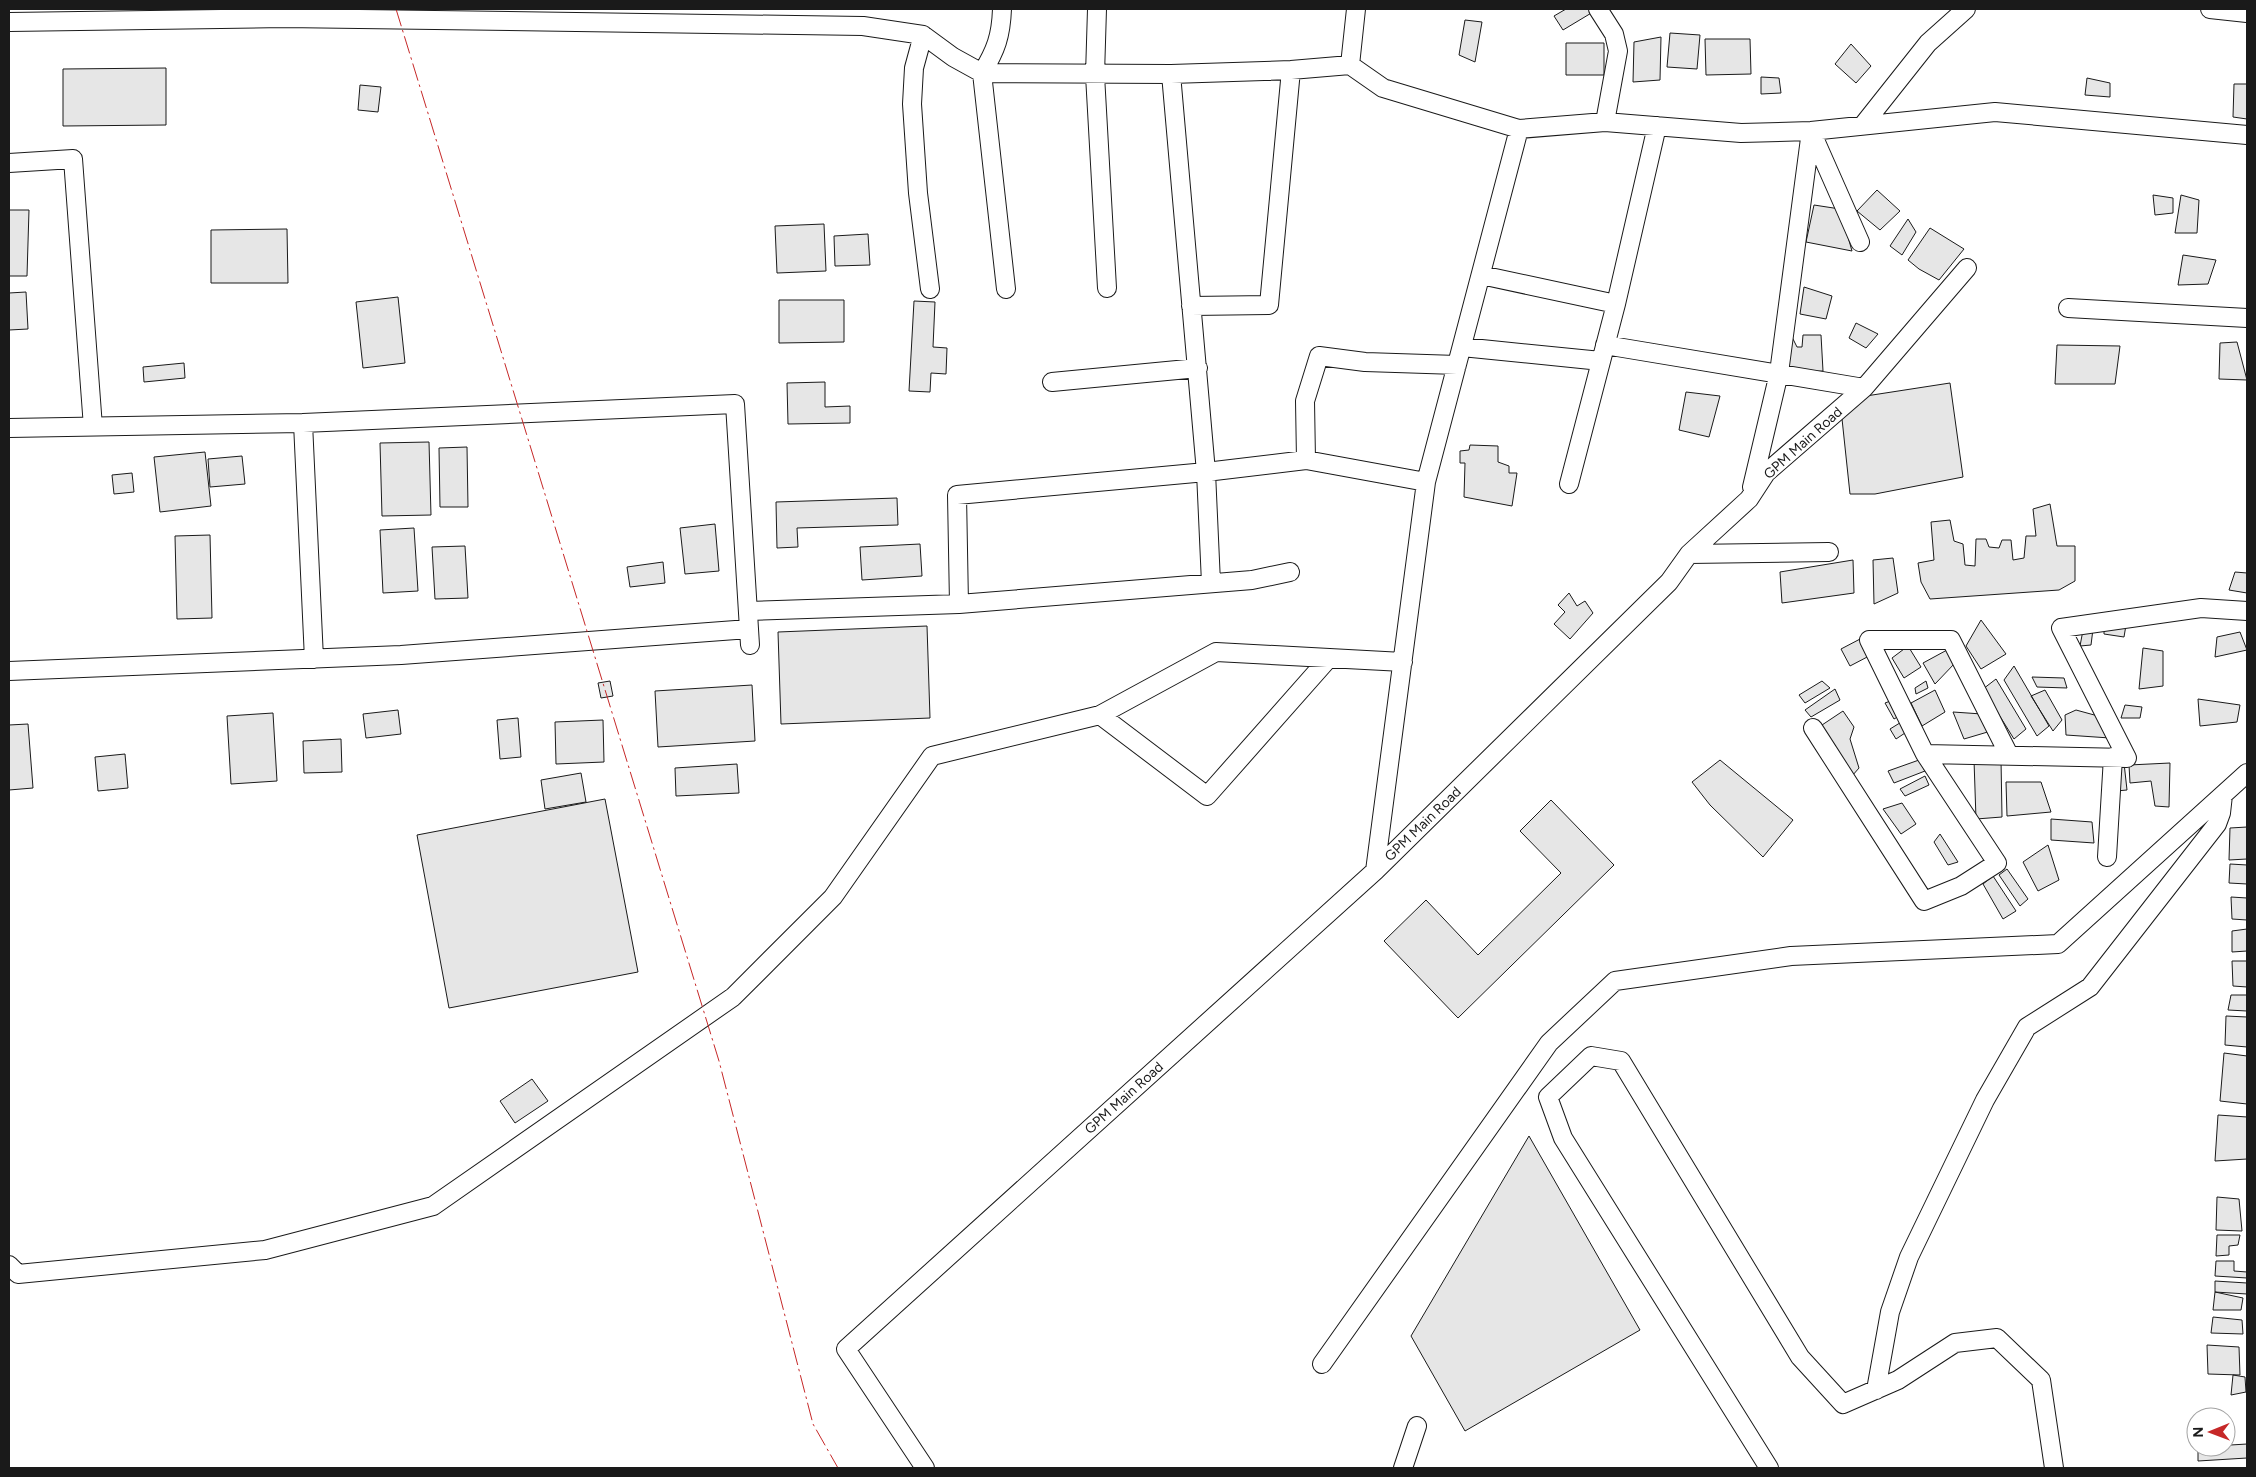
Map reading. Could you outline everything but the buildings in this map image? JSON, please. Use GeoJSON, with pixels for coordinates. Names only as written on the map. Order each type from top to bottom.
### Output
{"type":"FeatureCollection","features":[{"type":"Feature","properties":{"kind":"street"},"geometry":{"type":"LineString","coordinates":[[1002,9],[1002,28],[996,50],[982,72],[1006,289]]}},
{"type":"Feature","properties":{"kind":"street"},"geometry":{"type":"LineString","coordinates":[[1097,9],[1095,75],[1107,288]]}},
{"type":"Feature","properties":{"kind":"street"},"geometry":{"type":"LineString","coordinates":[[1350,66],[1356,9]]}},
{"type":"Feature","properties":{"kind":"street"},"geometry":{"type":"LineString","coordinates":[[1598,9],[1614,34],[1618,51],[1605,122]]}},
{"type":"Feature","properties":{"kind":"street"},"geometry":{"type":"LineString","coordinates":[[1863,126],[1928,43],[1966,9]]}},
{"type":"Feature","properties":{"kind":"street"},"geometry":{"type":"LineString","coordinates":[[2210,9],[2247,12]]}},
{"type":"Feature","properties":{"kind":"street"},"geometry":{"type":"LineString","coordinates":[[9,22],[527,15],[863,26],[923,35],[953,57],[982,72],[1095,75],[1172,74],[1350,66],[1383,88],[1519,129],[1605,122],[1741,133],[1811,131],[1995,112],[2247,135]]}},
{"type":"Feature","properties":{"kind":"street"},"geometry":{"type":"LineString","coordinates":[[923,35],[914,68],[912,104],[918,192],[930,289]]}},
{"type":"Feature","properties":{"kind":"street"},"geometry":{"type":"LineString","coordinates":[[1191,306],[1269,305],[1291,70]]}},
{"type":"Feature","properties":{"kind":"street"},"geometry":{"type":"LineString","coordinates":[[1172,74],[1206,472],[1211,583]]}},
{"type":"Feature","properties":{"kind":"street"},"geometry":{"type":"LineString","coordinates":[[1569,484],[1616,304],[1657,126]]}},
{"type":"Feature","properties":{"kind":"street"},"geometry":{"type":"LineString","coordinates":[[1375,871],[1426,482],[1519,129]]}},
{"type":"Feature","properties":{"kind":"street"},"geometry":{"type":"LineString","coordinates":[[1811,131],[1860,242]]}},
{"type":"Feature","properties":{"kind":"street"},"geometry":{"type":"LineString","coordinates":[[1749,499],[1779,373],[1811,131]]}},
{"type":"Feature","properties":{"kind":"street"},"geometry":{"type":"LineString","coordinates":[[9,162],[73,158],[93,427]]}},
{"type":"Feature","properties":{"kind":"street","name":"GPM Main Road"},"geometry":{"type":"LineString","coordinates":[[926,1468],[846,1349],[1375,871],[1669,582],[1689,554],[1749,499],[1766,473],[1864,388],[1967,268]]}},
{"type":"Feature","properties":{"kind":"street"},"geometry":{"type":"LineString","coordinates":[[1481,275],[1616,304]]}},
{"type":"Feature","properties":{"kind":"street"},"geometry":{"type":"LineString","coordinates":[[2068,308],[2247,318]]}},
{"type":"Feature","properties":{"kind":"street"},"geometry":{"type":"LineString","coordinates":[[1462,347],[1603,353],[1779,373],[1864,388]]}},
{"type":"Feature","properties":{"kind":"street"},"geometry":{"type":"LineString","coordinates":[[1306,460],[1305,401],[1319,356],[1365,362],[1457,366]]}},
{"type":"Feature","properties":{"kind":"street"},"geometry":{"type":"LineString","coordinates":[[1052,382],[1198,368]]}},
{"type":"Feature","properties":{"kind":"street"},"geometry":{"type":"LineString","coordinates":[[9,428],[303,423],[734,404],[749,637],[314,659],[9,671]]}},
{"type":"Feature","properties":{"kind":"street"},"geometry":{"type":"LineString","coordinates":[[303,423],[314,659]]}},
{"type":"Feature","properties":{"kind":"street"},"geometry":{"type":"LineString","coordinates":[[959,604],[957,495],[1206,472],[1306,460],[1426,482]]}},
{"type":"Feature","properties":{"kind":"street"},"geometry":{"type":"LineString","coordinates":[[1689,554],[1829,552]]}},
{"type":"Feature","properties":{"kind":"street"},"geometry":{"type":"LineString","coordinates":[[748,611],[959,604],[1252,580],[1290,572]]}},
{"type":"Feature","properties":{"kind":"street"},"geometry":{"type":"LineString","coordinates":[[1925,754],[2127,758],[2061,628],[2201,608],[2247,611]]}},
{"type":"Feature","properties":{"kind":"street"},"geometry":{"type":"LineString","coordinates":[[1813,728],[1924,901],[1962,886],[1997,863],[1925,754],[1869,640],[1951,640],[2009,755]]}},
{"type":"Feature","properties":{"kind":"street"},"geometry":{"type":"LineString","coordinates":[[9,1265],[18,1274],[265,1250],[433,1206],[734,997],[833,897],[932,756],[1100,715],[1216,652],[1403,662]]}},
{"type":"Feature","properties":{"kind":"street"},"geometry":{"type":"LineString","coordinates":[[1100,715],[1207,796],[1329,658]]}},
{"type":"Feature","properties":{"kind":"street"},"geometry":{"type":"LineString","coordinates":[[2107,857],[2113,757]]}},
{"type":"Feature","properties":{"kind":"street"},"geometry":{"type":"LineString","coordinates":[[1322,1364],[1549,1043],[1615,981],[1791,956],[2058,944],[2247,773]]}},
{"type":"Feature","properties":{"kind":"street"},"geometry":{"type":"LineString","coordinates":[[1876,1390],[1890,1312],[1909,1257],[1985,1100],[2027,1027],[2090,987],[2217,824],[2221,813],[2223,795]]}},
{"type":"Feature","properties":{"kind":"street"},"geometry":{"type":"LineString","coordinates":[[1769,1468],[1563,1138],[1548,1097],[1591,1056],[1621,1061],[1800,1357],[1843,1404],[1898,1380],[1955,1343],[1997,1338],[2041,1380],[2054,1468]]}},
{"type":"Feature","properties":{"kind":"street"},"geometry":{"type":"LineString","coordinates":[[1403,1468],[1417,1426]]}},
{"type":"Feature","properties":{"kind":"power"},"geometry":{"type":"LineString","coordinates":[[396,9],[719,1061],[813,1424],[838,1468]]}}]}
